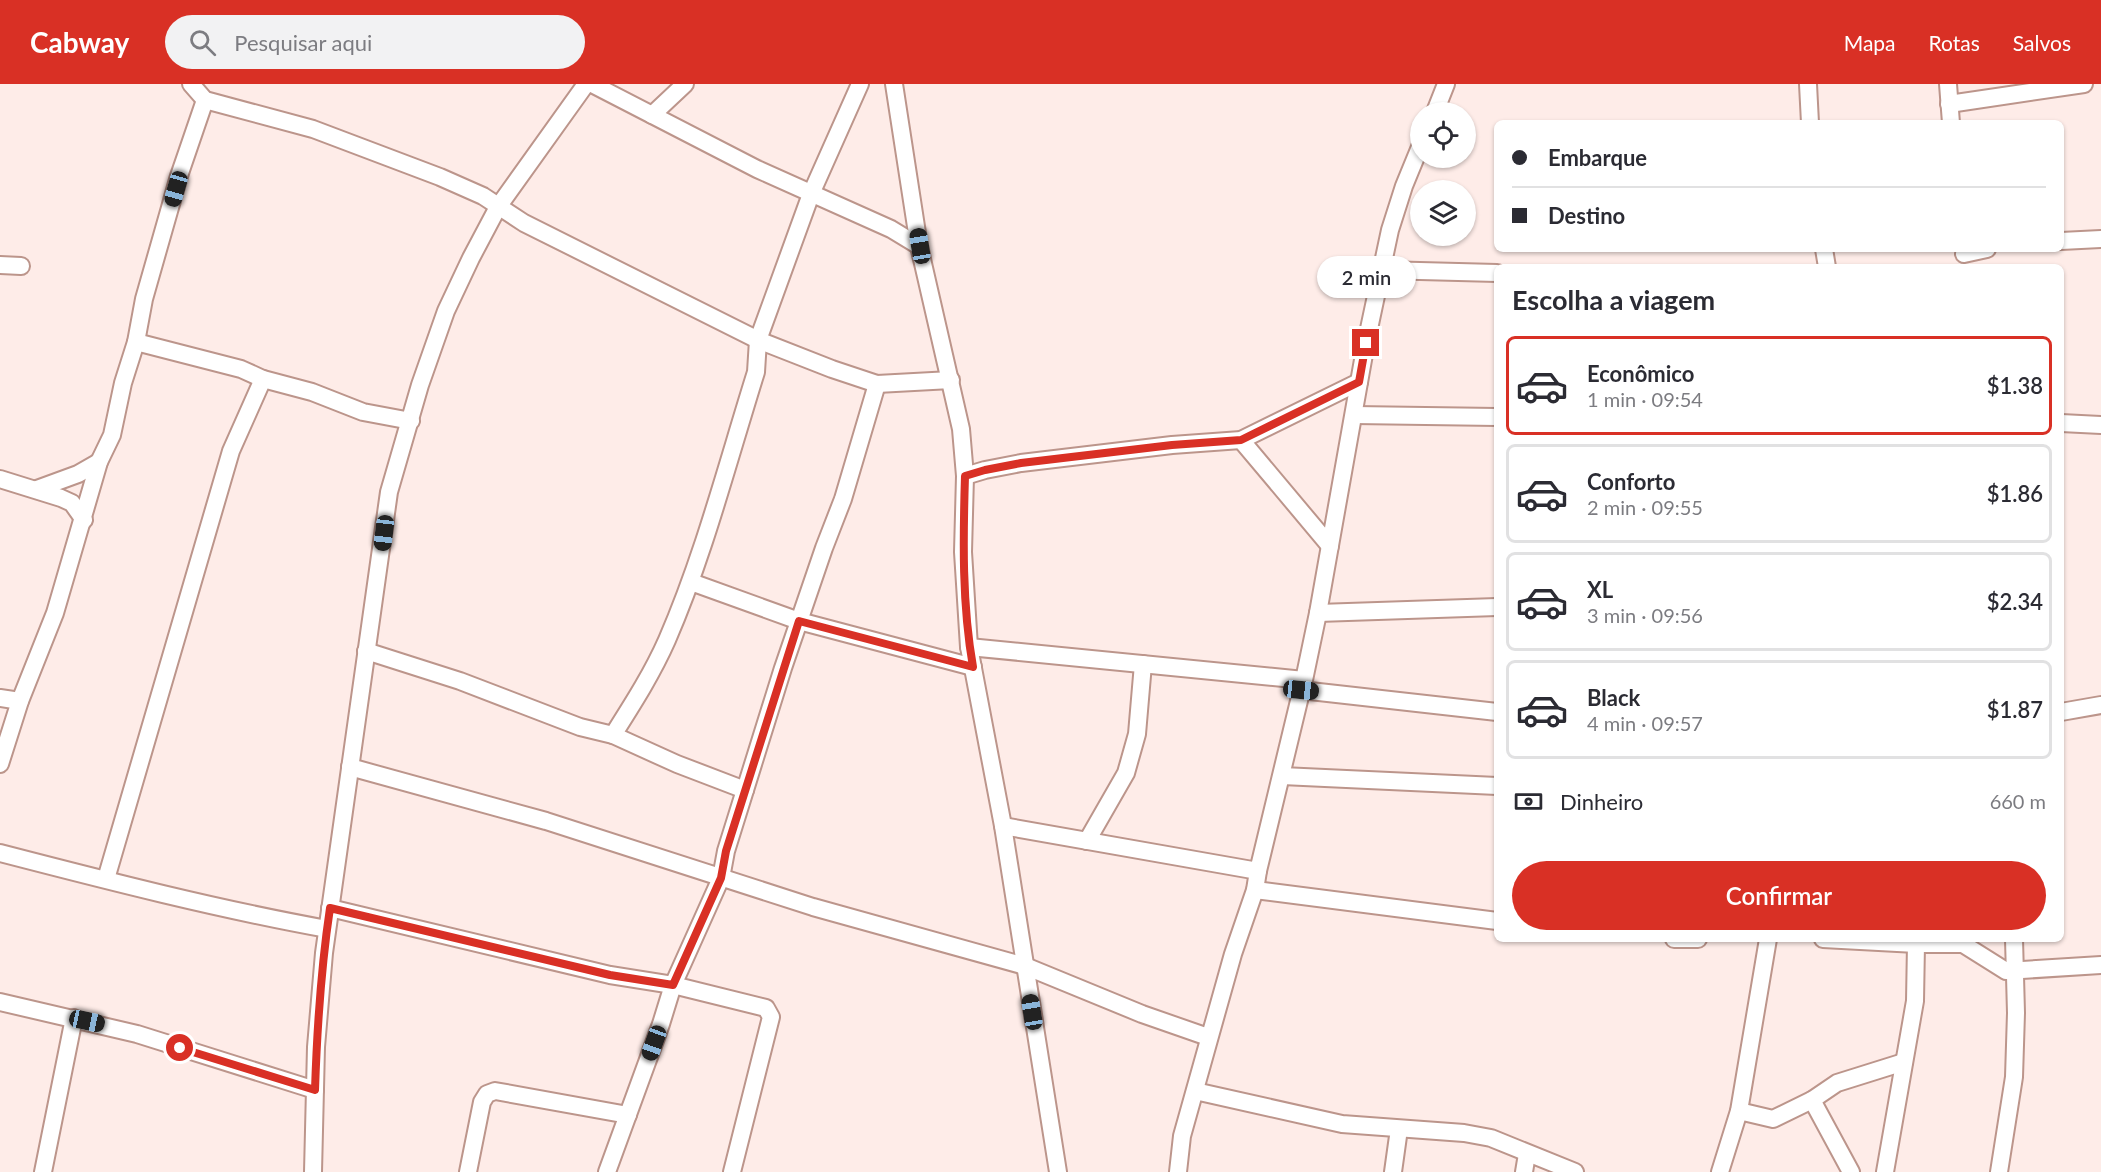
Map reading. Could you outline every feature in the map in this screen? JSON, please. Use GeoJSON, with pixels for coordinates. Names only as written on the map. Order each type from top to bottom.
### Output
{"type":"FeatureCollection","features":[{"type":"Feature","properties":{"kind":"street"},"geometry":{"type":"LineString","coordinates":[[191,84],[205,100],[314,129],[440,177],[483,196],[498,207],[566,244],[758,340],[832,369],[877,384],[951,380]]}},
{"type":"Feature","properties":{"kind":"street"},"geometry":{"type":"LineString","coordinates":[[313,1172],[316,1047],[327,929],[388,492],[420,385],[447,310],[498,207],[586,84]]}},
{"type":"Feature","properties":{"kind":"street"},"geometry":{"type":"LineString","coordinates":[[592,84],[757,169],[891,229],[920,246]]}},
{"type":"Feature","properties":{"kind":"street"},"geometry":{"type":"LineString","coordinates":[[652,115],[686,84]]}},
{"type":"Feature","properties":{"kind":"street"},"geometry":{"type":"LineString","coordinates":[[613,735],[643,687],[666,642],[690,582],[756,372],[758,340],[811,194],[860,84]]}},
{"type":"Feature","properties":{"kind":"street"},"geometry":{"type":"LineString","coordinates":[[894,84],[920,246],[961,429],[965,476],[963,552],[969,647],[1003,826],[1058,1172]]}},
{"type":"Feature","properties":{"kind":"street"},"geometry":{"type":"LineString","coordinates":[[1439,102],[1446,84]]}},
{"type":"Feature","properties":{"kind":"street"},"geometry":{"type":"LineString","coordinates":[[1808,84],[1810,120]]}},
{"type":"Feature","properties":{"kind":"street"},"geometry":{"type":"LineString","coordinates":[[1948,84],[1951,120]]}},
{"type":"Feature","properties":{"kind":"street"},"geometry":{"type":"LineString","coordinates":[[1949,104],[2084,84]]}},
{"type":"Feature","properties":{"kind":"street"},"geometry":{"type":"LineString","coordinates":[[0,764],[20,701],[55,613],[84,520],[99,462],[112,435],[123,383],[136,342],[144,299],[179,176],[205,100]]}},
{"type":"Feature","properties":{"kind":"street"},"geometry":{"type":"LineString","coordinates":[[1178,1172],[1182,1136],[1208,1037],[1255,890],[1282,776],[1318,613],[1381,270],[1394,219],[1412,168]]}},
{"type":"Feature","properties":{"kind":"street"},"geometry":{"type":"LineString","coordinates":[[2064,241],[2101,239]]}},
{"type":"Feature","properties":{"kind":"street"},"geometry":{"type":"LineString","coordinates":[[1964,257],[1978,252]]}},
{"type":"Feature","properties":{"kind":"street"},"geometry":{"type":"LineString","coordinates":[[0,265],[21,266]]}},
{"type":"Feature","properties":{"kind":"street"},"geometry":{"type":"LineString","coordinates":[[1381,270],[1494,273]]}},
{"type":"Feature","properties":{"kind":"street"},"geometry":{"type":"LineString","coordinates":[[136,342],[241,369],[263,379],[312,392],[363,412],[411,421]]}},
{"type":"Feature","properties":{"kind":"street"},"geometry":{"type":"LineString","coordinates":[[106,879],[231,451],[263,379]]}},
{"type":"Feature","properties":{"kind":"street"},"geometry":{"type":"LineString","coordinates":[[965,476],[1021,463],[1172,445],[1241,440],[1359,382]]}},
{"type":"Feature","properties":{"kind":"street"},"geometry":{"type":"LineString","coordinates":[[607,1172],[673,985],[721,878],[726,851],[745,790],[799,621],[843,499],[877,384]]}},
{"type":"Feature","properties":{"kind":"street"},"geometry":{"type":"LineString","coordinates":[[1354,415],[1494,417]]}},
{"type":"Feature","properties":{"kind":"street"},"geometry":{"type":"LineString","coordinates":[[2064,423],[2101,425]]}},
{"type":"Feature","properties":{"kind":"street"},"geometry":{"type":"LineString","coordinates":[[1241,440],[1330,546]]}},
{"type":"Feature","properties":{"kind":"street"},"geometry":{"type":"LineString","coordinates":[[37,489],[78,474],[99,462]]}},
{"type":"Feature","properties":{"kind":"street"},"geometry":{"type":"LineString","coordinates":[[0,479],[37,489],[72,503],[84,520]]}},
{"type":"Feature","properties":{"kind":"street"},"geometry":{"type":"LineString","coordinates":[[690,582],[799,621],[973,667]]}},
{"type":"Feature","properties":{"kind":"street"},"geometry":{"type":"LineString","coordinates":[[1318,613],[1494,607]]}},
{"type":"Feature","properties":{"kind":"street"},"geometry":{"type":"LineString","coordinates":[[969,647],[1143,664],[1494,712]]}},
{"type":"Feature","properties":{"kind":"street"},"geometry":{"type":"LineString","coordinates":[[366,651],[460,681],[580,727],[613,735],[677,764],[745,790]]}},
{"type":"Feature","properties":{"kind":"street"},"geometry":{"type":"LineString","coordinates":[[1087,841],[1126,773],[1137,734],[1143,664]]}},
{"type":"Feature","properties":{"kind":"street"},"geometry":{"type":"LineString","coordinates":[[0,698],[20,701]]}},
{"type":"Feature","properties":{"kind":"street"},"geometry":{"type":"LineString","coordinates":[[2064,711],[2101,705]]}},
{"type":"Feature","properties":{"kind":"street"},"geometry":{"type":"LineString","coordinates":[[350,767],[546,821],[813,907],[1025,966],[1142,1014],[1208,1037]]}},
{"type":"Feature","properties":{"kind":"street"},"geometry":{"type":"LineString","coordinates":[[1282,776],[1494,786]]}},
{"type":"Feature","properties":{"kind":"street"},"geometry":{"type":"LineString","coordinates":[[1003,826],[1258,871]]}},
{"type":"Feature","properties":{"kind":"street"},"geometry":{"type":"LineString","coordinates":[[0,853],[151,892],[327,929]]}},
{"type":"Feature","properties":{"kind":"street"},"geometry":{"type":"LineString","coordinates":[[1255,890],[1494,921]]}},
{"type":"Feature","properties":{"kind":"street"},"geometry":{"type":"LineString","coordinates":[[330,908],[610,975],[673,985],[766,1008],[770,1011],[771,1017],[732,1172]]}},
{"type":"Feature","properties":{"kind":"street"},"geometry":{"type":"LineString","coordinates":[[1720,1172],[1739,1111],[1767,942]]}},
{"type":"Feature","properties":{"kind":"street"},"geometry":{"type":"LineString","coordinates":[[1879,942],[1963,944],[2006,971],[2099,962]]}},
{"type":"Feature","properties":{"kind":"street"},"geometry":{"type":"LineString","coordinates":[[1999,1172],[2014,1077],[2016,1013],[2013,942]]}},
{"type":"Feature","properties":{"kind":"street"},"geometry":{"type":"LineString","coordinates":[[1885,1172],[1915,1001],[1916,944]]}},
{"type":"Feature","properties":{"kind":"street"},"geometry":{"type":"LineString","coordinates":[[0,1002],[137,1034],[315,1090]]}},
{"type":"Feature","properties":{"kind":"street"},"geometry":{"type":"LineString","coordinates":[[43,1172],[74,1018]]}},
{"type":"Feature","properties":{"kind":"street"},"geometry":{"type":"LineString","coordinates":[[1739,1111],[1773,1119],[1812,1100],[1837,1083],[1904,1062]]}},
{"type":"Feature","properties":{"kind":"street"},"geometry":{"type":"LineString","coordinates":[[1195,1090],[1342,1124],[1464,1133],[1491,1138],[1575,1172]]}},
{"type":"Feature","properties":{"kind":"street"},"geometry":{"type":"LineString","coordinates":[[468,1172],[482,1102],[487,1094],[495,1091],[627,1115]]}},
{"type":"Feature","properties":{"kind":"street"},"geometry":{"type":"LineString","coordinates":[[1812,1100],[1851,1172]]}},
{"type":"Feature","properties":{"kind":"street"},"geometry":{"type":"LineString","coordinates":[[1393,1172],[1399,1129]]}},
{"type":"Feature","properties":{"kind":"street"},"geometry":{"type":"LineString","coordinates":[[1524,1172],[1527,1154]]}},
{"type":"Feature","properties":{"kind":"route"},"geometry":{"type":"LineString","coordinates":[[180,1048],[315,1090],[316,1047],[330,908],[401,923],[610,975],[673,985],[721,878],[726,851],[799,621],[973,667],[969,647],[963,552],[965,476],[1021,463],[1172,445],[1241,440],[1359,382],[1366,343]]}}]}
